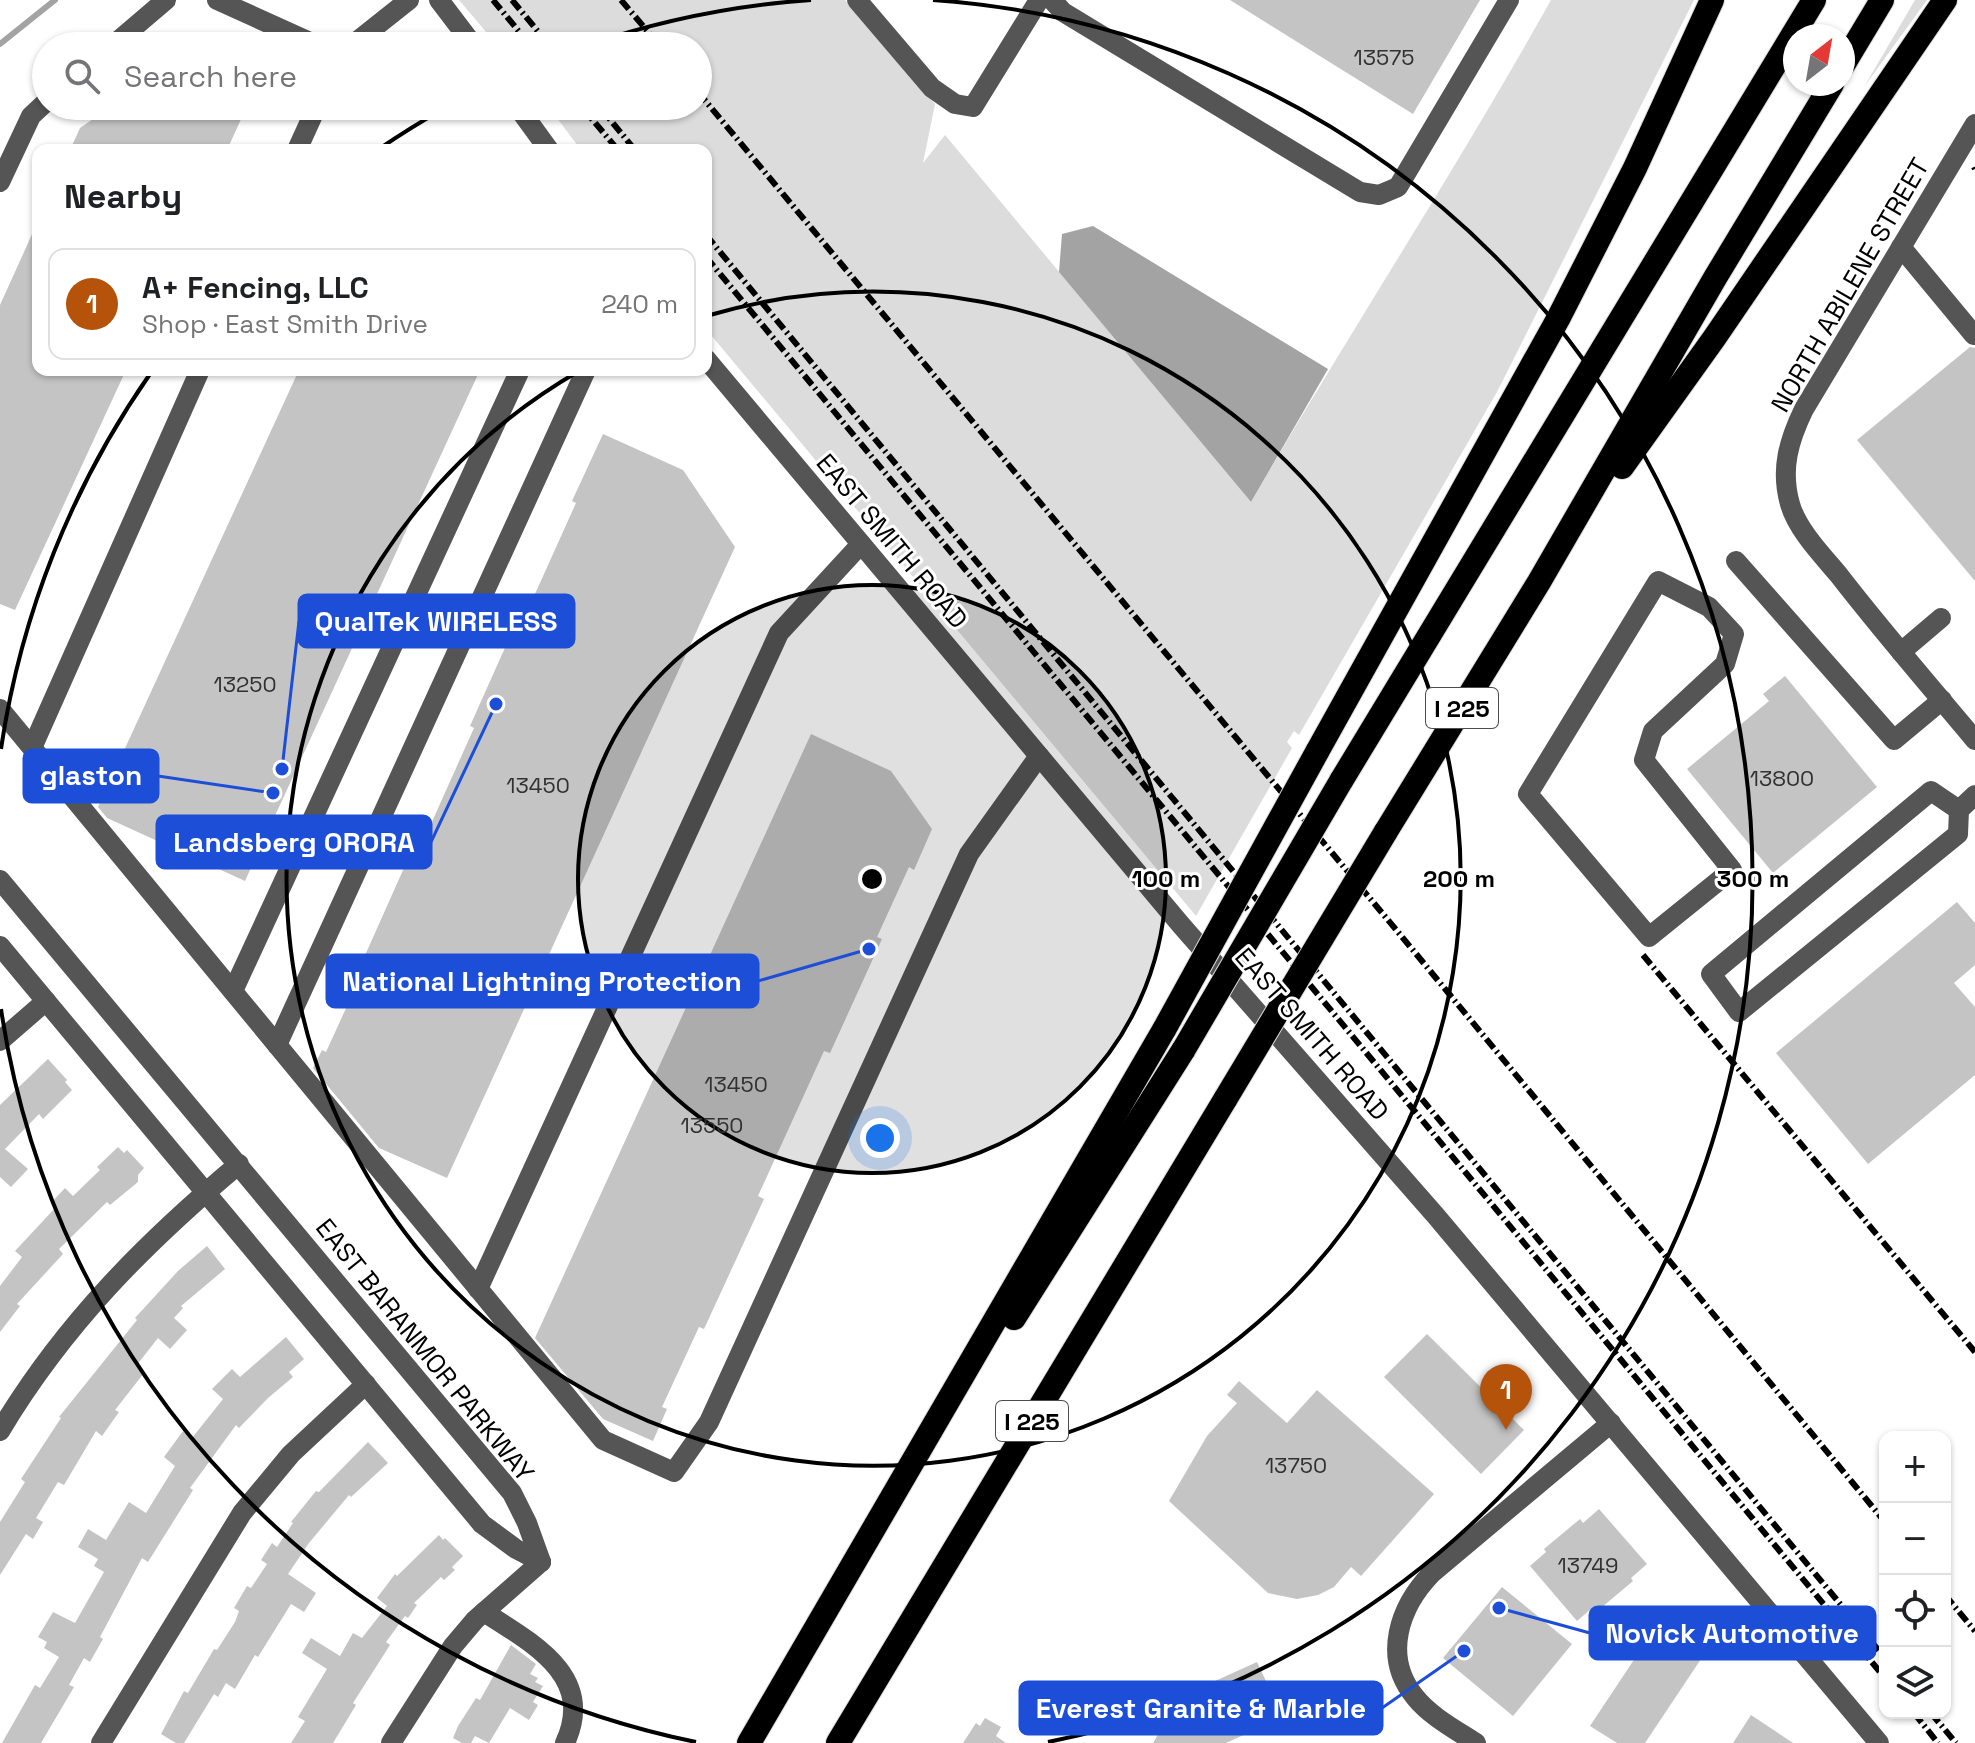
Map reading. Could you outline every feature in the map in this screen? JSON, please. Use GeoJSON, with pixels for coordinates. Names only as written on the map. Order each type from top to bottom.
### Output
{"type":"FeatureCollection","features":[{"type":"Feature","properties":{"kind":"highway"},"geometry":{"type":"LineString","coordinates":[[749,1743],[1165,1028],[1583,272],[1635,168],[1712,0]]}},
{"type":"Feature","properties":{"kind":"highway"},"geometry":{"type":"LineString","coordinates":[[808,1645],[1184,1049],[1341,781],[1814,0]]}},
{"type":"Feature","properties":{"kind":"highway"},"geometry":{"type":"LineString","coordinates":[[1855,45],[1882,0]]}},
{"type":"Feature","properties":{"kind":"highway"},"geometry":{"type":"LineString","coordinates":[[1539,582],[1715,337],[1945,0]]}},
{"type":"Feature","properties":{"kind":"highway"},"geometry":{"type":"LineString","coordinates":[[1539,582],[1825,96]]}},
{"type":"Feature","properties":{"kind":"highway","name":"I 225"},"geometry":{"type":"LineString","coordinates":[[838,1743],[1539,582]]}},
{"type":"Feature","properties":{"kind":"street"},"geometry":{"type":"LineString","coordinates":[[128,32],[166,0]]}},
{"type":"Feature","properties":{"kind":"street"},"geometry":{"type":"LineString","coordinates":[[217,0],[288,32]]}},
{"type":"Feature","properties":{"kind":"street"},"geometry":{"type":"LineString","coordinates":[[369,32],[409,0]]}},
{"type":"Feature","properties":{"kind":"street"},"geometry":{"type":"LineString","coordinates":[[439,0],[463,32]]}},
{"type":"Feature","properties":{"kind":"street"},"geometry":{"type":"LineString","coordinates":[[857,0],[932,88],[955,104],[973,107],[1039,0]]}},
{"type":"Feature","properties":{"kind":"street"},"geometry":{"type":"LineString","coordinates":[[1052,0],[1063,12],[1360,192],[1379,195],[1398,187],[1509,0]]}},
{"type":"Feature","properties":{"kind":"street"},"geometry":{"type":"LineString","coordinates":[[0,182],[32,115]]}},
{"type":"Feature","properties":{"kind":"street"},"geometry":{"type":"LineString","coordinates":[[300,144],[311,120]]}},
{"type":"Feature","properties":{"kind":"street"},"geometry":{"type":"LineString","coordinates":[[527,120],[545,144]]}},
{"type":"Feature","properties":{"kind":"street","name":"NORTH ABILENE STREET"},"geometry":{"type":"LineString","coordinates":[[1901,652],[1803,528],[1790,507],[1785,478],[1787,451],[1800,417],[1975,124]]}},
{"type":"Feature","properties":{"kind":"street"},"geometry":{"type":"LineString","coordinates":[[1901,247],[1974,335]]}},
{"type":"Feature","properties":{"kind":"street","name":"EAST SMITH ROAD"},"geometry":{"type":"LineString","coordinates":[[712,366],[1181,925],[1447,1228],[1879,1743]]}},
{"type":"Feature","properties":{"kind":"street"},"geometry":{"type":"LineString","coordinates":[[32,748],[197,376]]}},
{"type":"Feature","properties":{"kind":"street"},"geometry":{"type":"LineString","coordinates":[[233,991],[517,376]]}},
{"type":"Feature","properties":{"kind":"street"},"geometry":{"type":"LineString","coordinates":[[277,1045],[583,376]]}},
{"type":"Feature","properties":{"kind":"street"},"geometry":{"type":"LineString","coordinates":[[478,1289],[779,633],[861,544]]}},
{"type":"Feature","properties":{"kind":"street"},"geometry":{"type":"LineString","coordinates":[[1736,561],[1894,740],[1942,700]]}},
{"type":"Feature","properties":{"kind":"street"},"geometry":{"type":"LineString","coordinates":[[1658,581],[1709,607],[1734,634],[1725,664],[1653,731],[1644,760],[1732,870],[1649,937],[1528,794],[1658,581]]}},
{"type":"Feature","properties":{"kind":"street"},"geometry":{"type":"LineString","coordinates":[[1941,618],[1901,652],[1975,740]]}},
{"type":"Feature","properties":{"kind":"street"},"geometry":{"type":"LineString","coordinates":[[0,709],[603,1440],[674,1472],[709,1422],[969,854],[1039,756]]}},
{"type":"Feature","properties":{"kind":"street"},"geometry":{"type":"LineString","coordinates":[[1959,810],[1931,791],[1711,974],[1739,1012],[1958,834],[1959,810],[1975,795]]}},
{"type":"Feature","properties":{"kind":"street","name":"EAST BARANMOR PARKWAY"},"geometry":{"type":"LineString","coordinates":[[0,880],[512,1493],[541,1562]]}},
{"type":"Feature","properties":{"kind":"street"},"geometry":{"type":"LineString","coordinates":[[0,946],[482,1524],[516,1549],[541,1562],[484,1612],[438,1668],[391,1743]]}},
{"type":"Feature","properties":{"kind":"street"},"geometry":{"type":"LineString","coordinates":[[0,1041],[46,1001]]}},
{"type":"Feature","properties":{"kind":"street"},"geometry":{"type":"LineString","coordinates":[[0,1431],[59,1344],[103,1290],[239,1164]]}},
{"type":"Feature","properties":{"kind":"street"},"geometry":{"type":"LineString","coordinates":[[101,1743],[242,1513],[291,1454],[366,1384]]}},
{"type":"Feature","properties":{"kind":"street"},"geometry":{"type":"LineString","coordinates":[[1476,1743],[1422,1704],[1404,1681],[1396,1652],[1401,1620],[1412,1595],[1432,1573],[1611,1423]]}},
{"type":"Feature","properties":{"kind":"street"},"geometry":{"type":"LineString","coordinates":[[484,1612],[534,1646],[561,1670],[571,1688],[574,1706],[574,1724],[565,1743]]}},
{"type":"Feature","properties":{"kind":"shaded area"},"geometry":{"type":"Polygon","coordinates":[[[459,0],[845,0],[935,104],[923,163],[945,135],[1251,502],[1551,0],[1694,0],[1497,392],[1299,735],[1294,731],[1287,742],[1292,748],[1196,916],[712,336],[712,144],[576,144],[558,120],[712,120],[712,32],[486,32],[459,0]]]}},
{"type":"Feature","properties":{"kind":"shaded area"},"geometry":{"type":"Polygon","coordinates":[[[1915,0],[1927,0],[1864,87],[1915,0]]]}},
{"type":"Feature","properties":{"kind":"shaded area"},"geometry":{"type":"Polygon","coordinates":[[[1093,226],[1328,369],[1251,502],[1059,272],[1062,234],[1093,226]]]}},
{"type":"Feature","properties":{"kind":"building"},"geometry":{"type":"Polygon","coordinates":[[[1230,0],[1480,0],[1413,114],[1230,0]]]}},
{"type":"Feature","properties":{"kind":"building"},"geometry":{"type":"Polygon","coordinates":[[[92,120],[241,120],[230,144],[73,144],[80,128],[92,120]]]}},
{"type":"Feature","properties":{"kind":"building"},"geometry":{"type":"Polygon","coordinates":[[[32,234],[32,376],[123,376],[15,610],[0,604],[0,305],[32,234]]]}},
{"type":"Feature","properties":{"kind":"building"},"geometry":{"type":"Polygon","coordinates":[[[1970,347],[1975,348],[1975,581],[1857,440],[1970,347]]]}},
{"type":"Feature","properties":{"kind":"building"},"geometry":{"type":"Polygon","coordinates":[[[296,376],[477,376],[245,881],[107,818],[98,807],[296,376]]]}},
{"type":"Feature","properties":{"kind":"building"},"geometry":{"type":"Polygon","coordinates":[[[603,434],[683,470],[735,547],[447,1178],[379,1148],[313,1068],[322,1050],[326,1052],[358,982],[354,980],[416,841],[422,844],[474,728],[470,726],[525,603],[530,605],[603,434]]]}},
{"type":"Feature","properties":{"kind":"building"},"geometry":{"type":"Polygon","coordinates":[[[1785,676],[1877,787],[1773,873],[1687,769],[1769,701],[1763,694],[1785,676]]]}},
{"type":"Feature","properties":{"kind":"building"},"geometry":{"type":"Polygon","coordinates":[[[811,734],[891,771],[932,829],[914,870],[909,867],[877,937],[882,939],[830,1053],[824,1051],[758,1196],[764,1199],[704,1329],[699,1327],[662,1407],[667,1409],[653,1441],[603,1419],[535,1338],[811,734]]]}},
{"type":"Feature","properties":{"kind":"building"},"geometry":{"type":"Polygon","coordinates":[[[1957,902],[1975,923],[1975,965],[1954,983],[1975,1007],[1975,1075],[1868,1164],[1776,1053],[1957,902]]]}},
{"type":"Feature","properties":{"kind":"building"},"geometry":{"type":"Polygon","coordinates":[[[48,1059],[72,1090],[43,1119],[39,1114],[5,1149],[28,1169],[11,1187],[0,1177],[0,1105],[48,1059]]]}},
{"type":"Feature","properties":{"kind":"building"},"geometry":{"type":"Polygon","coordinates":[[[118,1147],[124,1153],[127,1150],[144,1168],[138,1175],[138,1182],[110,1205],[107,1202],[59,1249],[63,1254],[17,1304],[20,1306],[0,1332],[0,1286],[22,1257],[15,1251],[56,1207],[51,1203],[65,1188],[73,1196],[118,1147]]]}},
{"type":"Feature","properties":{"kind":"building"},"geometry":{"type":"Polygon","coordinates":[[[207,1246],[225,1269],[181,1306],[183,1308],[174,1318],[187,1330],[170,1349],[158,1338],[136,1366],[144,1373],[115,1410],[119,1412],[102,1436],[96,1431],[64,1485],[58,1482],[36,1518],[43,1522],[33,1539],[26,1534],[0,1575],[0,1522],[25,1482],[21,1479],[59,1417],[137,1320],[135,1318],[178,1271],[207,1246]]]}},
{"type":"Feature","properties":{"kind":"building"},"geometry":{"type":"Polygon","coordinates":[[[1427,1334],[1524,1430],[1481,1474],[1384,1377],[1427,1334]]]}},
{"type":"Feature","properties":{"kind":"building"},"geometry":{"type":"Polygon","coordinates":[[[286,1337],[304,1359],[289,1372],[293,1377],[239,1428],[236,1425],[190,1488],[193,1490],[148,1562],[142,1558],[100,1637],[103,1639],[90,1662],[84,1658],[69,1685],[74,1687],[41,1743],[2,1743],[35,1685],[40,1688],[59,1657],[44,1648],[47,1642],[38,1637],[53,1612],[75,1623],[104,1572],[94,1566],[98,1559],[78,1547],[88,1529],[106,1540],[129,1502],[146,1513],[175,1466],[164,1457],[183,1431],[192,1438],[223,1399],[212,1389],[232,1369],[240,1377],[286,1337]]]}},
{"type":"Feature","properties":{"kind":"building"},"geometry":{"type":"Polygon","coordinates":[[[1239,1381],[1287,1423],[1317,1390],[1434,1494],[1361,1576],[1351,1567],[1334,1587],[1318,1595],[1297,1599],[1268,1593],[1169,1501],[1207,1436],[1237,1403],[1227,1395],[1239,1381]]]}},
{"type":"Feature","properties":{"kind":"building"},"geometry":{"type":"Polygon","coordinates":[[[368,1442],[388,1463],[351,1497],[349,1495],[288,1574],[316,1593],[304,1612],[291,1604],[235,1689],[226,1683],[218,1697],[214,1694],[184,1743],[176,1743],[161,1734],[184,1691],[188,1693],[214,1649],[217,1650],[235,1622],[239,1611],[234,1608],[247,1586],[251,1588],[267,1564],[261,1560],[272,1543],[277,1547],[291,1522],[316,1491],[319,1492],[368,1442]]]}},
{"type":"Feature","properties":{"kind":"building"},"geometry":{"type":"Polygon","coordinates":[[[1599,1509],[1647,1564],[1631,1578],[1633,1581],[1595,1613],[1592,1608],[1577,1621],[1530,1566],[1546,1552],[1544,1549],[1580,1519],[1583,1523],[1599,1509]]]}},
{"type":"Feature","properties":{"kind":"building"},"geometry":{"type":"Polygon","coordinates":[[[439,1535],[463,1556],[452,1567],[455,1570],[444,1580],[441,1577],[414,1603],[417,1605],[408,1618],[405,1616],[386,1642],[390,1645],[353,1703],[356,1705],[333,1743],[291,1743],[305,1721],[298,1717],[327,1669],[302,1653],[311,1638],[340,1656],[353,1633],[362,1638],[387,1606],[377,1598],[395,1574],[397,1576],[439,1535]]]}},
{"type":"Feature","properties":{"kind":"building"},"geometry":{"type":"Polygon","coordinates":[[[1502,1587],[1572,1644],[1513,1716],[1443,1658],[1502,1587]]]}},
{"type":"Feature","properties":{"kind":"building"},"geometry":{"type":"Polygon","coordinates":[[[1665,1613],[1711,1644],[1645,1743],[1617,1743],[1590,1726],[1665,1613]]]}},
{"type":"Feature","properties":{"kind":"building"},"geometry":{"type":"Polygon","coordinates":[[[511,1645],[536,1664],[530,1674],[538,1678],[535,1682],[543,1686],[533,1702],[538,1705],[529,1720],[510,1708],[489,1743],[475,1736],[471,1743],[462,1743],[453,1738],[476,1698],[480,1700],[511,1645]]]}},
{"type":"Feature","properties":{"kind":"building"},"geometry":{"type":"Polygon","coordinates":[[[1257,1662],[1283,1717],[1226,1743],[1153,1743],[1168,1718],[1162,1705],[1257,1662]]]}},
{"type":"Feature","properties":{"kind":"building"},"geometry":{"type":"Polygon","coordinates":[[[1751,1715],[1793,1743],[1733,1743],[1751,1715]]]}},
{"type":"Feature","properties":{"kind":"building"},"geometry":{"type":"Polygon","coordinates":[[[985,1718],[1001,1727],[996,1736],[1006,1743],[963,1743],[976,1723],[980,1726],[985,1718]]]}},
{"type":"Feature","properties":{"kind":"waterway"},"geometry":{"type":"LineString","coordinates":[[0,44],[55,0]]}},
{"type":"Feature","properties":{"kind":"railway"},"geometry":{"type":"LineString","coordinates":[[493,0],[519,32]]}},
{"type":"Feature","properties":{"kind":"railway"},"geometry":{"type":"LineString","coordinates":[[512,0],[538,32]]}},
{"type":"Feature","properties":{"kind":"railway"},"geometry":{"type":"LineString","coordinates":[[621,0],[648,32]]}},
{"type":"Feature","properties":{"kind":"railway"},"geometry":{"type":"LineString","coordinates":[[712,109],[1879,1515]]}},
{"type":"Feature","properties":{"kind":"railway"},"geometry":{"type":"LineString","coordinates":[[593,120],[613,144]]}},
{"type":"Feature","properties":{"kind":"railway"},"geometry":{"type":"LineString","coordinates":[[610,120],[630,144]]}},
{"type":"Feature","properties":{"kind":"railway"},"geometry":{"type":"LineString","coordinates":[[712,242],[1879,1651]]}},
{"type":"Feature","properties":{"kind":"railway"},"geometry":{"type":"LineString","coordinates":[[712,264],[1879,1671]]}},
{"type":"Feature","properties":{"kind":"railway"},"geometry":{"type":"LineString","coordinates":[[1643,955],[1975,1352]]}},
{"type":"Feature","properties":{"kind":"railway"},"geometry":{"type":"LineString","coordinates":[[1951,1602],[1975,1631]]}},
{"type":"Feature","properties":{"kind":"railway"},"geometry":{"type":"LineString","coordinates":[[1919,1719],[1938,1743]]}},
{"type":"Feature","properties":{"kind":"railway"},"geometry":{"type":"LineString","coordinates":[[1936,1719],[1956,1743]]}},
{"type":"Feature","properties":{"kind":"place","name":"Landsberg ORORA"},"geometry":{"type":"Point","coordinates":[496,704]}},
{"type":"Feature","properties":{"kind":"place","name":"QualTek WIRELESS"},"geometry":{"type":"Point","coordinates":[282,769]}},
{"type":"Feature","properties":{"kind":"place","name":"glaston"},"geometry":{"type":"Point","coordinates":[273,793]}},
{"type":"Feature","properties":{"kind":"place","name":"National Lightning Protection"},"geometry":{"type":"Point","coordinates":[869,949]}},
{"type":"Feature","properties":{"kind":"place","name":"A+ Fencing, LLC"},"geometry":{"type":"Point","coordinates":[1506,1430]}},
{"type":"Feature","properties":{"kind":"place","name":"Novick Automotive"},"geometry":{"type":"Point","coordinates":[1499,1608]}},
{"type":"Feature","properties":{"kind":"place","name":"Everest Granite & Marble"},"geometry":{"type":"Point","coordinates":[1464,1651]}}]}
